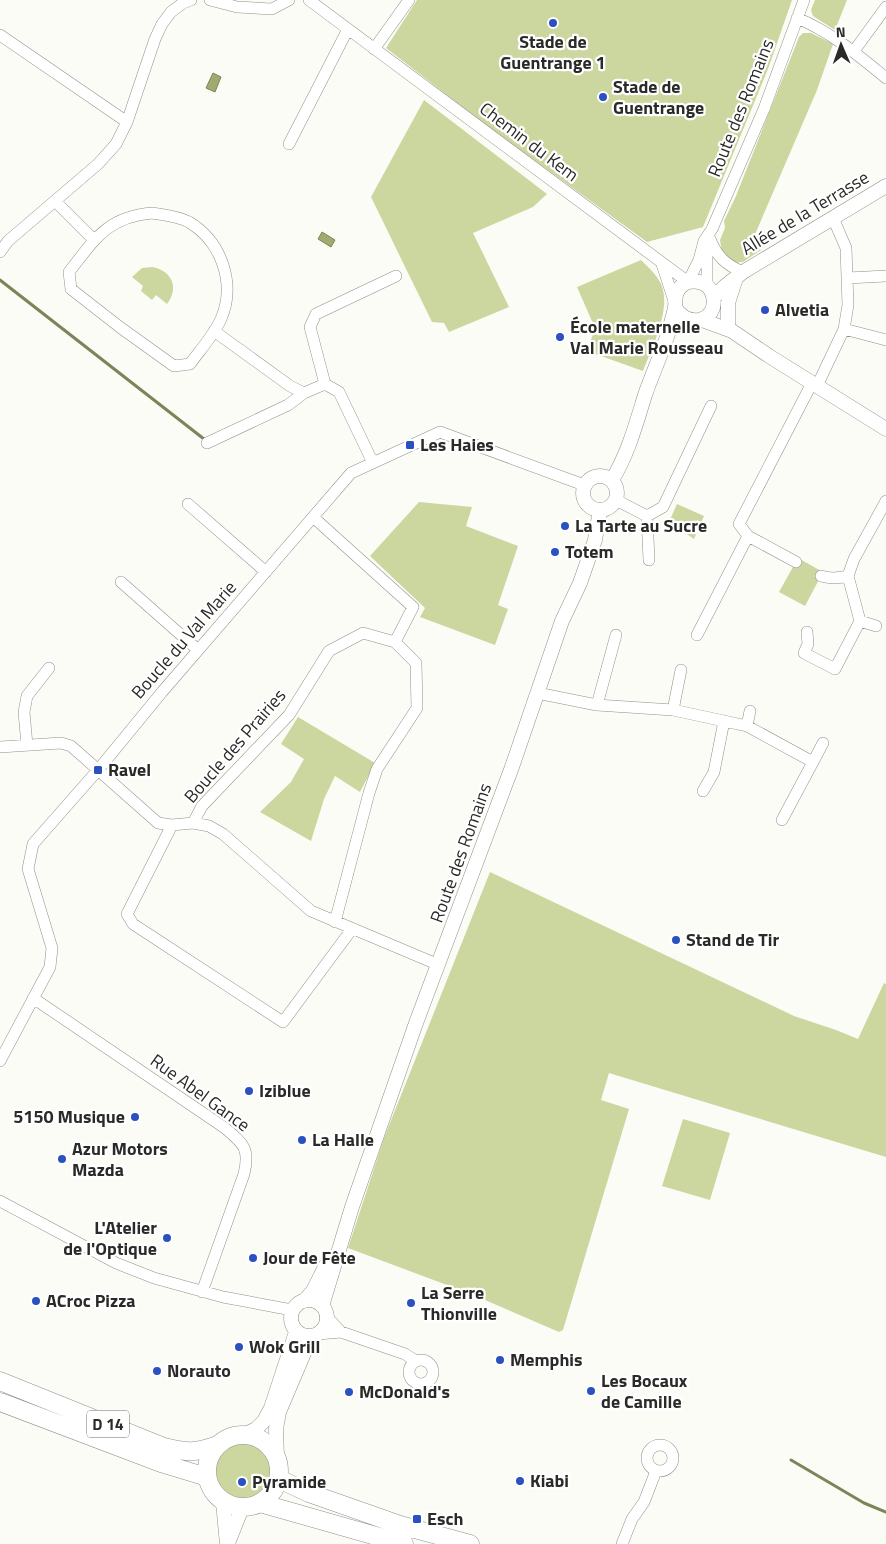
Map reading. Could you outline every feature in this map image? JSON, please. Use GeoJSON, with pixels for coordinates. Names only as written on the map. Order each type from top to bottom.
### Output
{"type":"FeatureCollection","features":[{"type":"Feature","properties":{"kind":"main road","name":"D 14"},"geometry":{"type":"LineString","coordinates":[[0,1380],[164,1447],[186,1452],[203,1450],[218,1445]]}},
{"type":"Feature","properties":{"kind":"main road","name":"D 14"},"geometry":{"type":"LineString","coordinates":[[0,1402],[164,1464],[207,1477]]}},
{"type":"Feature","properties":{"kind":"main road"},"geometry":{"type":"LineString","coordinates":[[243,1435],[257,1438],[269,1446],[277,1458],[280,1468],[279,1479],[272,1493],[260,1503],[242,1508],[222,1502],[212,1491],[207,1477],[207,1465],[211,1454],[218,1445],[230,1438],[243,1435]]}},
{"type":"Feature","properties":{"kind":"main road"},"geometry":{"type":"LineString","coordinates":[[279,1479],[309,1493],[400,1524],[470,1544]]}},
{"type":"Feature","properties":{"kind":"main road"},"geometry":{"type":"LineString","coordinates":[[260,1503],[404,1544]]}},
{"type":"Feature","properties":{"kind":"street"},"geometry":{"type":"LineString","coordinates":[[0,252],[8,241],[98,164],[116,144],[162,24],[171,12],[183,3],[191,0]]}},
{"type":"Feature","properties":{"kind":"street"},"geometry":{"type":"LineString","coordinates":[[210,0],[236,6],[272,9],[289,0]]}},
{"type":"Feature","properties":{"kind":"street","name":"Chemin du Kem"},"geometry":{"type":"LineString","coordinates":[[309,0],[688,282]]}},
{"type":"Feature","properties":{"kind":"street"},"geometry":{"type":"LineString","coordinates":[[374,49],[409,0]]}},
{"type":"Feature","properties":{"kind":"street","name":"Route des Romains"},"geometry":{"type":"LineString","coordinates":[[712,295],[707,257],[711,234],[764,109],[804,0]]}},
{"type":"Feature","properties":{"kind":"street"},"geometry":{"type":"LineString","coordinates":[[854,51],[886,7]]}},
{"type":"Feature","properties":{"kind":"street"},"geometry":{"type":"LineString","coordinates":[[797,18],[832,36],[854,51],[886,78]]}},
{"type":"Feature","properties":{"kind":"street"},"geometry":{"type":"LineString","coordinates":[[289,144],[348,29]]}},
{"type":"Feature","properties":{"kind":"street"},"geometry":{"type":"LineString","coordinates":[[0,35],[126,122]]}},
{"type":"Feature","properties":{"kind":"street","name":"Allée de la Terrasse"},"geometry":{"type":"LineString","coordinates":[[712,295],[740,274],[886,186]]}},
{"type":"Feature","properties":{"kind":"street"},"geometry":{"type":"LineString","coordinates":[[55,201],[94,240]]}},
{"type":"Feature","properties":{"kind":"street"},"geometry":{"type":"LineString","coordinates":[[152,213],[172,216],[188,222],[206,235],[216,249],[226,272],[228,287],[225,308],[214,331],[190,364],[174,366],[71,289],[69,272],[94,240],[103,231],[120,220],[138,214],[152,213]]}},
{"type":"Feature","properties":{"kind":"street"},"geometry":{"type":"LineString","coordinates":[[796,562],[748,536],[739,524],[844,329],[848,305],[846,248],[833,218]]}},
{"type":"Feature","properties":{"kind":"street","name":"Route des Romains"},"geometry":{"type":"LineString","coordinates":[[612,480],[623,462],[658,357],[668,334],[677,291],[688,282],[699,260],[704,241],[711,234]]}},
{"type":"Feature","properties":{"kind":"street","name":"Allée de la Terrasse"},"geometry":{"type":"LineString","coordinates":[[711,234],[719,255],[730,267],[740,274]]}},
{"type":"Feature","properties":{"kind":"street"},"geometry":{"type":"LineString","coordinates":[[662,264],[678,313],[683,318],[730,328],[886,429]]}},
{"type":"Feature","properties":{"kind":"street"},"geometry":{"type":"LineString","coordinates":[[730,328],[728,303],[740,274]]}},
{"type":"Feature","properties":{"kind":"street"},"geometry":{"type":"LineString","coordinates":[[372,463],[339,392],[325,384],[310,327],[316,314],[396,276]]}},
{"type":"Feature","properties":{"kind":"street"},"geometry":{"type":"LineString","coordinates":[[848,278],[886,276]]}},
{"type":"Feature","properties":{"kind":"street"},"geometry":{"type":"LineString","coordinates":[[688,282],[699,282],[712,295],[730,328]]}},
{"type":"Feature","properties":{"kind":"street"},"geometry":{"type":"LineString","coordinates":[[668,334],[710,313],[712,295]]}},
{"type":"Feature","properties":{"kind":"street"},"geometry":{"type":"LineString","coordinates":[[844,329],[886,340]]}},
{"type":"Feature","properties":{"kind":"street"},"geometry":{"type":"LineString","coordinates":[[214,331],[290,386],[304,393]]}},
{"type":"Feature","properties":{"kind":"street"},"geometry":{"type":"LineString","coordinates":[[207,443],[288,405],[304,393],[325,384]]}},
{"type":"Feature","properties":{"kind":"street"},"geometry":{"type":"LineString","coordinates":[[647,516],[663,507],[711,406]]}},
{"type":"Feature","properties":{"kind":"street","name":"Boucle du Val Marie"},"geometry":{"type":"LineString","coordinates":[[0,1060],[50,966],[52,948],[28,869],[33,844],[351,473],[440,432],[584,485]]}},
{"type":"Feature","properties":{"kind":"street"},"geometry":{"type":"LineString","coordinates":[[597,476],[608,477],[612,480],[617,490],[616,500],[609,507],[600,510],[591,508],[585,502],[582,493],[584,485],[588,480],[597,476]]}},
{"type":"Feature","properties":{"kind":"street"},"geometry":{"type":"LineString","coordinates":[[616,500],[647,516]]}},
{"type":"Feature","properties":{"kind":"street"},"geometry":{"type":"LineString","coordinates":[[807,632],[808,644],[804,653],[837,673],[860,621],[848,576],[854,559],[886,501]]}},
{"type":"Feature","properties":{"kind":"street"},"geometry":{"type":"LineString","coordinates":[[188,504],[266,572]]}},
{"type":"Feature","properties":{"kind":"street","name":"Route des Romains"},"geometry":{"type":"LineString","coordinates":[[277,1458],[276,1429],[279,1412],[307,1346],[326,1324],[324,1311],[352,1207],[416,1023],[512,767],[562,621],[580,583],[595,540],[600,510]]}},
{"type":"Feature","properties":{"kind":"street"},"geometry":{"type":"LineString","coordinates":[[647,516],[649,560]]}},
{"type":"Feature","properties":{"kind":"street"},"geometry":{"type":"LineString","coordinates":[[313,517],[413,607],[395,642]]}},
{"type":"Feature","properties":{"kind":"street"},"geometry":{"type":"LineString","coordinates":[[697,635],[748,536]]}},
{"type":"Feature","properties":{"kind":"street"},"geometry":{"type":"LineString","coordinates":[[821,576],[836,579],[848,576]]}},
{"type":"Feature","properties":{"kind":"street"},"geometry":{"type":"LineString","coordinates":[[121,582],[198,650]]}},
{"type":"Feature","properties":{"kind":"street"},"geometry":{"type":"LineString","coordinates":[[860,621],[876,626]]}},
{"type":"Feature","properties":{"kind":"street","name":"Boucle des Prairies"},"geometry":{"type":"LineString","coordinates":[[193,823],[202,806],[289,715],[328,651],[362,633],[395,642],[416,663],[417,708],[377,769],[334,922]]}},
{"type":"Feature","properties":{"kind":"street"},"geometry":{"type":"LineString","coordinates":[[597,705],[616,635]]}},
{"type":"Feature","properties":{"kind":"street"},"geometry":{"type":"LineString","coordinates":[[27,745],[24,712],[27,696],[49,668]]}},
{"type":"Feature","properties":{"kind":"street"},"geometry":{"type":"LineString","coordinates":[[673,710],[681,670]]}},
{"type":"Feature","properties":{"kind":"street"},"geometry":{"type":"LineString","coordinates":[[537,693],[597,705],[673,710],[747,726],[813,762]]}},
{"type":"Feature","properties":{"kind":"street"},"geometry":{"type":"LineString","coordinates":[[747,726],[750,711]]}},
{"type":"Feature","properties":{"kind":"street"},"geometry":{"type":"LineString","coordinates":[[703,791],[714,772],[724,721]]}},
{"type":"Feature","properties":{"kind":"street"},"geometry":{"type":"LineString","coordinates":[[0,747],[62,743],[71,746],[158,823],[172,825],[193,823],[209,826],[223,834],[311,911],[439,965]]}},
{"type":"Feature","properties":{"kind":"street"},"geometry":{"type":"LineString","coordinates":[[782,820],[823,743]]}},
{"type":"Feature","properties":{"kind":"street"},"geometry":{"type":"LineString","coordinates":[[172,825],[127,914],[133,924],[284,1022],[352,929]]}},
{"type":"Feature","properties":{"kind":"street","name":"Rue Abel Gance"},"geometry":{"type":"LineString","coordinates":[[33,998],[225,1128],[242,1143],[246,1150],[244,1174],[202,1292]]}},
{"type":"Feature","properties":{"kind":"street"},"geometry":{"type":"LineString","coordinates":[[0,1201],[116,1262],[154,1278],[202,1292],[292,1310],[291,1322],[296,1332],[308,1337],[341,1332],[404,1354],[416,1361]]}},
{"type":"Feature","properties":{"kind":"street","name":"Route des Romains"},"geometry":{"type":"LineString","coordinates":[[292,1310],[313,1291],[352,1207]]}},
{"type":"Feature","properties":{"kind":"street"},"geometry":{"type":"LineString","coordinates":[[304,1301],[316,1302],[341,1332]]}},
{"type":"Feature","properties":{"kind":"street"},"geometry":{"type":"LineString","coordinates":[[243,1435],[256,1429],[264,1421],[271,1408],[296,1332]]}},
{"type":"Feature","properties":{"kind":"street"},"geometry":{"type":"LineString","coordinates":[[622,1544],[632,1520],[644,1502],[656,1471]]}},
{"type":"Feature","properties":{"kind":"street"},"geometry":{"type":"LineString","coordinates":[[222,1502],[227,1544]]}},
{"type":"Feature","properties":{"kind":"street"},"geometry":{"type":"LineString","coordinates":[[227,1544],[242,1508]]}},
{"type":"Feature","properties":{"kind":"shaded area","name":"Stade de Guentrange"},"geometry":{"type":"Polygon","coordinates":[[[417,0],[792,0],[768,69],[703,227],[647,242],[486,125],[386,48],[417,0]]]}},
{"type":"Feature","properties":{"kind":"shaded area"},"geometry":{"type":"Polygon","coordinates":[[[815,0],[847,0],[835,30],[813,16],[811,10],[815,0]]]}},
{"type":"Feature","properties":{"kind":"shaded area"},"geometry":{"type":"Polygon","coordinates":[[[803,33],[811,33],[833,44],[817,90],[753,239],[761,250],[743,262],[731,263],[722,252],[720,240],[725,228],[724,221],[736,196],[799,37],[803,33]]]}},
{"type":"Feature","properties":{"kind":"shaded area"},"geometry":{"type":"Polygon","coordinates":[[[213,73],[221,77],[215,92],[206,88],[213,73]]]}},
{"type":"Feature","properties":{"kind":"shaded area"},"geometry":{"type":"Polygon","coordinates":[[[424,100],[547,194],[533,207],[473,233],[509,307],[449,332],[444,323],[432,322],[371,197],[424,100]]]}},
{"type":"Feature","properties":{"kind":"shaded area"},"geometry":{"type":"Polygon","coordinates":[[[322,232],[335,240],[331,247],[318,239],[322,232]]]}},
{"type":"Feature","properties":{"kind":"shaded area"},"geometry":{"type":"Polygon","coordinates":[[[641,260],[659,281],[664,294],[663,316],[660,328],[643,371],[587,351],[595,328],[577,287],[641,260]]]}},
{"type":"Feature","properties":{"kind":"shaded area"},"geometry":{"type":"Polygon","coordinates":[[[152,267],[164,272],[172,280],[173,291],[167,304],[156,295],[152,300],[141,291],[143,286],[132,277],[142,268],[152,267]]]}},
{"type":"Feature","properties":{"kind":"shaded area"},"geometry":{"type":"Polygon","coordinates":[[[419,502],[472,507],[466,526],[518,546],[498,605],[508,609],[495,645],[420,617],[425,608],[370,556],[419,502]]]}},
{"type":"Feature","properties":{"kind":"shaded area"},"geometry":{"type":"Polygon","coordinates":[[[677,504],[704,516],[694,539],[669,522],[677,504]]]}},
{"type":"Feature","properties":{"kind":"shaded area"},"geometry":{"type":"Polygon","coordinates":[[[798,558],[823,572],[805,606],[779,592],[798,558]]]}},
{"type":"Feature","properties":{"kind":"shaded area"},"geometry":{"type":"Polygon","coordinates":[[[298,717],[375,763],[360,792],[335,776],[324,799],[311,841],[260,812],[291,782],[304,759],[281,744],[298,717]]]}},
{"type":"Feature","properties":{"kind":"shaded area"},"geometry":{"type":"Polygon","coordinates":[[[490,872],[794,1016],[858,1039],[884,983],[886,984],[886,1157],[609,1073],[601,1100],[629,1109],[563,1330],[559,1332],[471,1294],[348,1248],[384,1138],[490,872]]]}},
{"type":"Feature","properties":{"kind":"shaded area"},"geometry":{"type":"Polygon","coordinates":[[[683,1119],[730,1133],[710,1200],[662,1186],[683,1119]]]}},
{"type":"Feature","properties":{"kind":"shaded area"},"geometry":{"type":"Polygon","coordinates":[[[244,1442],[261,1447],[269,1455],[274,1472],[269,1489],[261,1497],[244,1502],[227,1497],[219,1489],[214,1472],[219,1455],[227,1447],[244,1442]]]}},
{"type":"Feature","properties":{"kind":"waterway"},"geometry":{"type":"LineString","coordinates":[[0,280],[204,439]]}},
{"type":"Feature","properties":{"kind":"waterway"},"geometry":{"type":"LineString","coordinates":[[791,1460],[864,1503],[886,1512]]}},
{"type":"Feature","properties":{"kind":"place","name":"Stade de Guentrange 1"},"geometry":{"type":"Point","coordinates":[553,23]}},
{"type":"Feature","properties":{"kind":"place","name":"Stade de Guentrange"},"geometry":{"type":"Point","coordinates":[603,97]}},
{"type":"Feature","properties":{"kind":"place","name":"Alvetia"},"geometry":{"type":"Point","coordinates":[765,310]}},
{"type":"Feature","properties":{"kind":"place","name":"École maternelle Val Marie Rousseau"},"geometry":{"type":"Point","coordinates":[560,337]}},
{"type":"Feature","properties":{"kind":"place","name":"Les Haies"},"geometry":{"type":"Point","coordinates":[410,445]}},
{"type":"Feature","properties":{"kind":"place","name":"La Tarte au Sucre"},"geometry":{"type":"Point","coordinates":[565,526]}},
{"type":"Feature","properties":{"kind":"place","name":"Totem"},"geometry":{"type":"Point","coordinates":[555,552]}},
{"type":"Feature","properties":{"kind":"place","name":"Ravel"},"geometry":{"type":"Point","coordinates":[98,770]}},
{"type":"Feature","properties":{"kind":"place","name":"Stand de Tir"},"geometry":{"type":"Point","coordinates":[676,940]}},
{"type":"Feature","properties":{"kind":"place","name":"Iziblue"},"geometry":{"type":"Point","coordinates":[249,1091]}},
{"type":"Feature","properties":{"kind":"place","name":"5150 Musique"},"geometry":{"type":"Point","coordinates":[135,1117]}},
{"type":"Feature","properties":{"kind":"place","name":"La Halle"},"geometry":{"type":"Point","coordinates":[302,1140]}},
{"type":"Feature","properties":{"kind":"place","name":"Azur Motors Mazda"},"geometry":{"type":"Point","coordinates":[62,1159]}},
{"type":"Feature","properties":{"kind":"place","name":"L'Atelier de l'Optique"},"geometry":{"type":"Point","coordinates":[167,1238]}},
{"type":"Feature","properties":{"kind":"place","name":"Jour de Fête"},"geometry":{"type":"Point","coordinates":[253,1258]}},
{"type":"Feature","properties":{"kind":"place","name":"ACroc Pizza"},"geometry":{"type":"Point","coordinates":[36,1301]}},
{"type":"Feature","properties":{"kind":"place","name":"La Serre Thionville"},"geometry":{"type":"Point","coordinates":[411,1303]}},
{"type":"Feature","properties":{"kind":"place","name":"Wok Grill"},"geometry":{"type":"Point","coordinates":[239,1347]}},
{"type":"Feature","properties":{"kind":"place","name":"Memphis"},"geometry":{"type":"Point","coordinates":[500,1360]}},
{"type":"Feature","properties":{"kind":"place","name":"Norauto"},"geometry":{"type":"Point","coordinates":[157,1371]}},
{"type":"Feature","properties":{"kind":"place","name":"Les Bocaux de Camille"},"geometry":{"type":"Point","coordinates":[591,1391]}},
{"type":"Feature","properties":{"kind":"place","name":"McDonald's"},"geometry":{"type":"Point","coordinates":[349,1392]}},
{"type":"Feature","properties":{"kind":"place","name":"Kiabi"},"geometry":{"type":"Point","coordinates":[520,1481]}},
{"type":"Feature","properties":{"kind":"place","name":"Pyramide"},"geometry":{"type":"Point","coordinates":[242,1482]}},
{"type":"Feature","properties":{"kind":"place","name":"Esch"},"geometry":{"type":"Point","coordinates":[417,1519]}}]}
